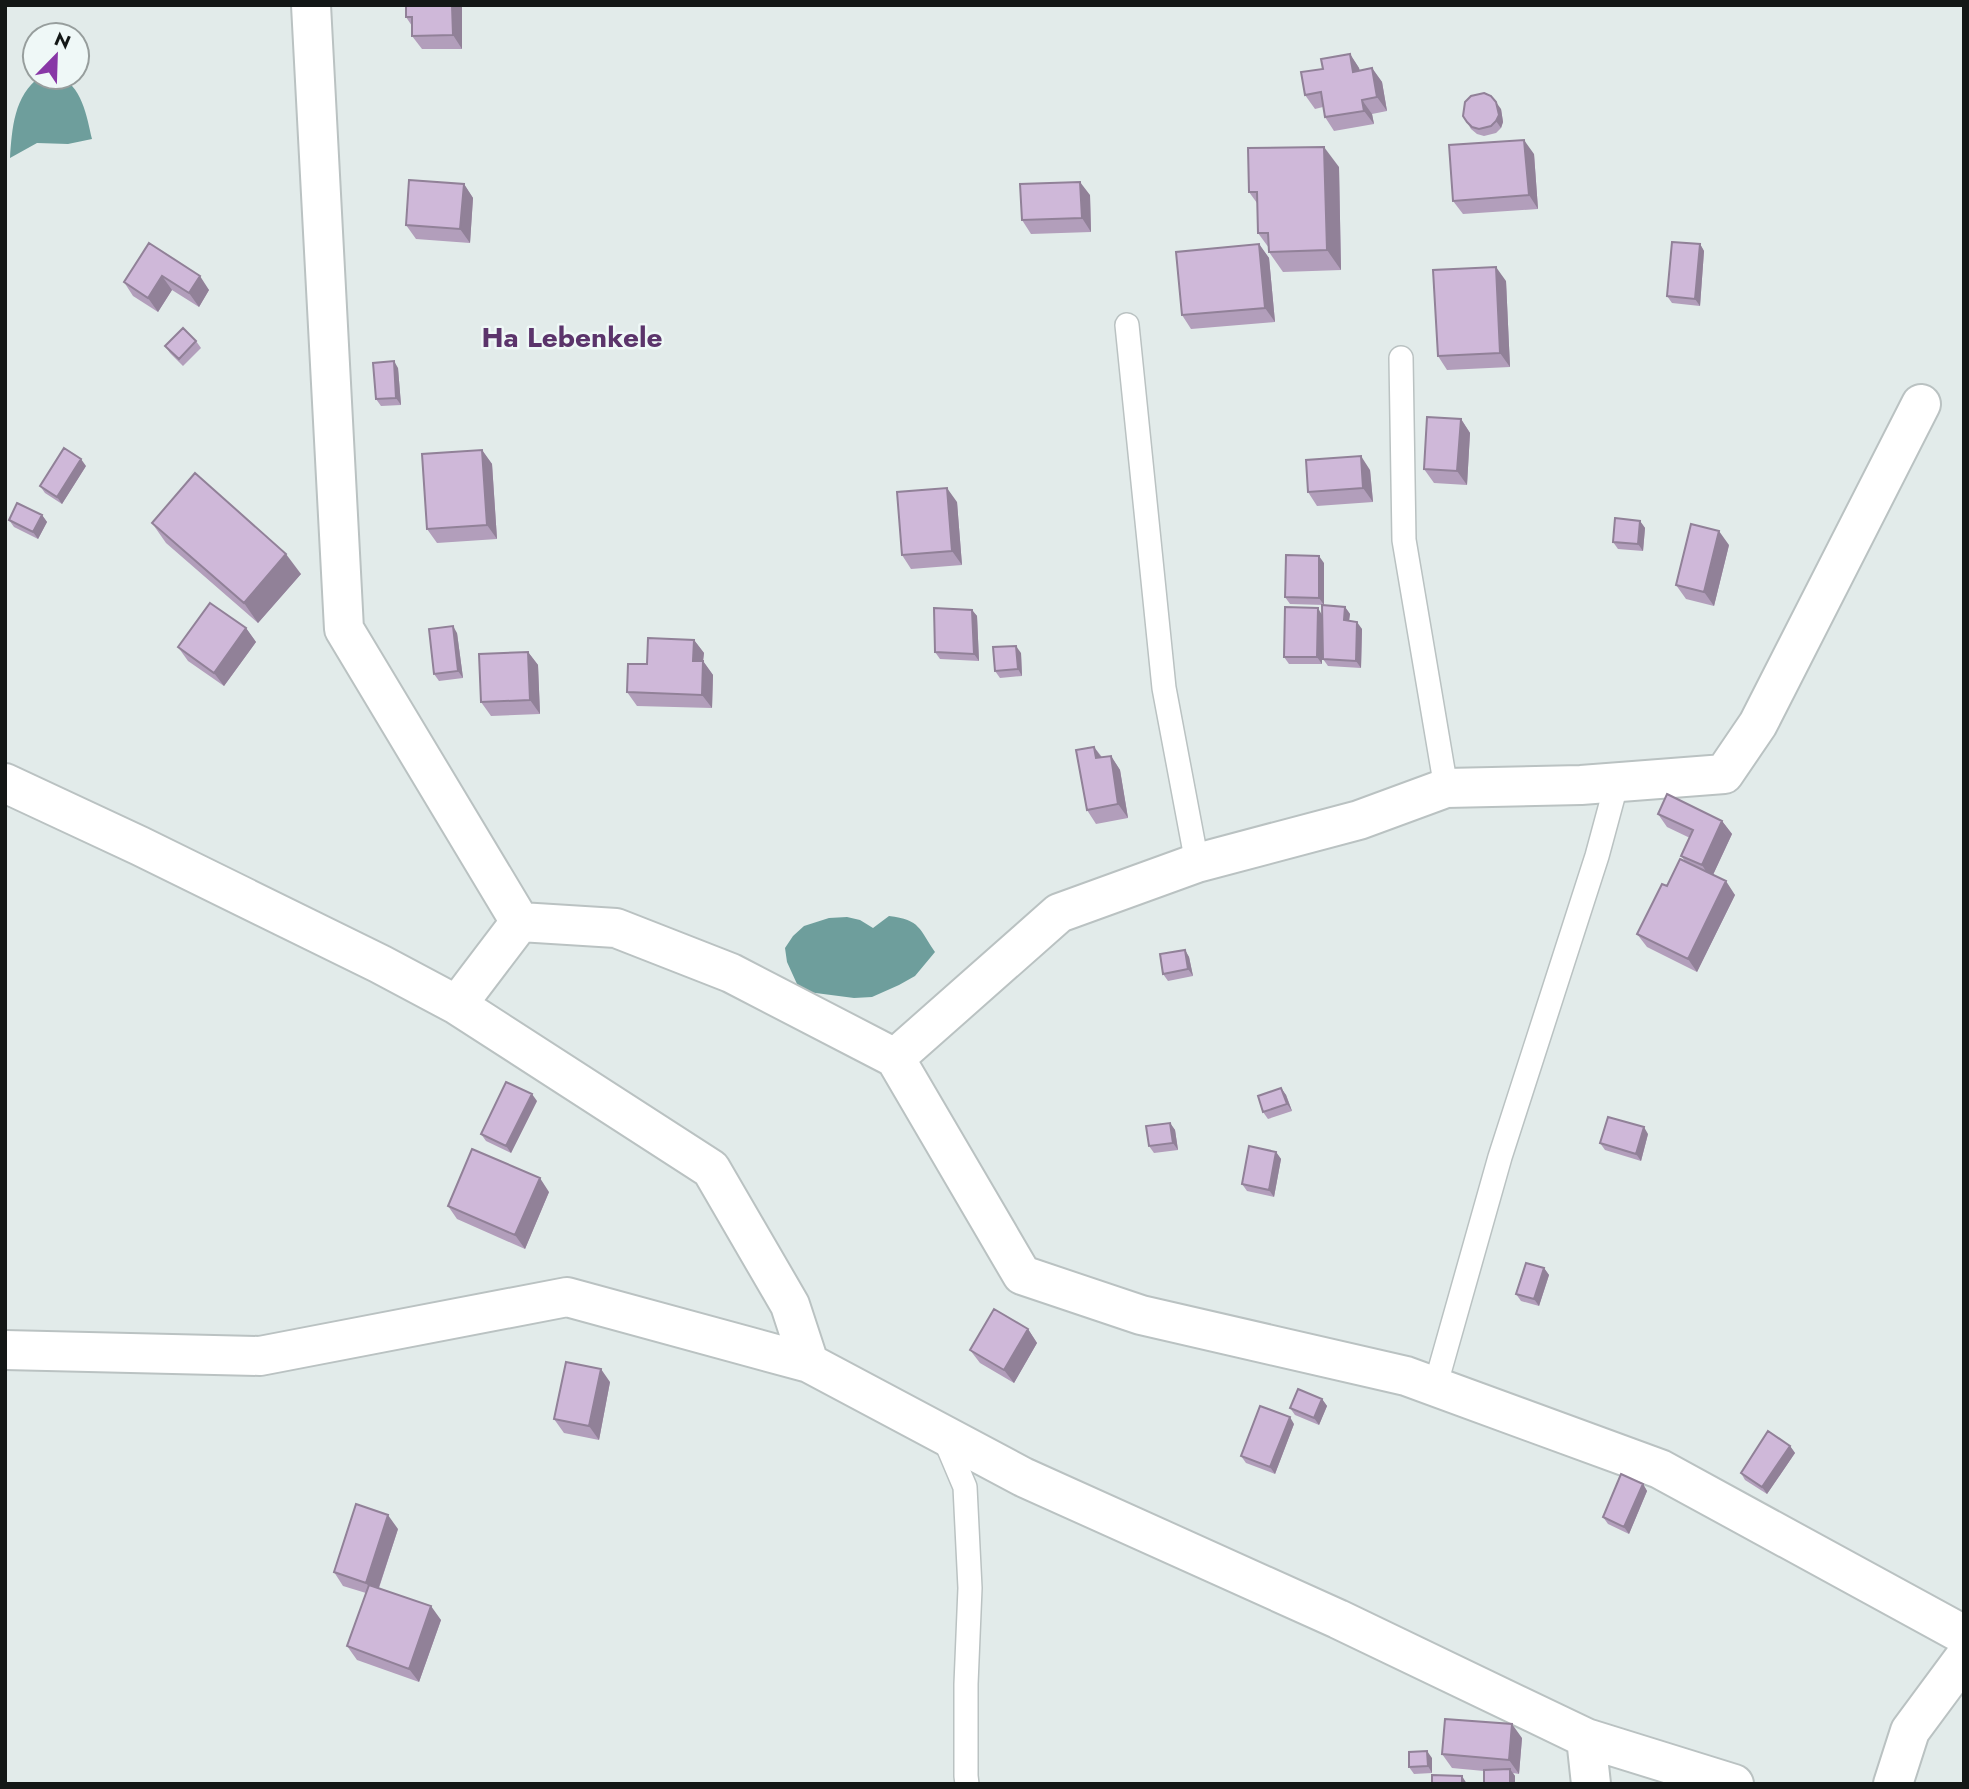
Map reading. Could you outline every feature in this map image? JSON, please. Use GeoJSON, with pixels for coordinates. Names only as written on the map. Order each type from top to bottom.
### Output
{"type":"FeatureCollection","features":[{"type":"Feature","properties":{"kind":"street"},"geometry":{"type":"LineString","coordinates":[[311,5],[344,629],[520,922]]}},
{"type":"Feature","properties":{"kind":"street"},"geometry":{"type":"LineString","coordinates":[[895,1058],[1059,913],[1197,863],[1359,820],[1446,788],[1581,785],[1724,774],[1758,724],[1921,404]]}},
{"type":"Feature","properties":{"kind":"street"},"geometry":{"type":"LineString","coordinates":[[5,783],[380,964],[457,1005],[711,1169],[790,1305],[809,1363]]}},
{"type":"Feature","properties":{"kind":"street"},"geometry":{"type":"LineString","coordinates":[[457,1005],[520,922]]}},
{"type":"Feature","properties":{"kind":"street"},"geometry":{"type":"LineString","coordinates":[[520,922],[616,928],[731,973],[895,1058],[1023,1275],[1141,1315],[1406,1376],[1660,1469],[1964,1635]]}},
{"type":"Feature","properties":{"kind":"street"},"geometry":{"type":"LineString","coordinates":[[5,1350],[260,1356],[568,1297],[809,1363],[1023,1477],[1338,1619],[1586,1738],[1734,1784]]}},
{"type":"Feature","properties":{"kind":"street"},"geometry":{"type":"LineString","coordinates":[[1893,1784],[1910,1731],[1964,1658]]}},
{"type":"Feature","properties":{"kind":"street"},"geometry":{"type":"LineString","coordinates":[[1586,1738],[1591,1784]]}},
{"type":"Feature","properties":{"kind":"lane"},"geometry":{"type":"LineString","coordinates":[[1127,325],[1164,688],[1197,863]]}},
{"type":"Feature","properties":{"kind":"lane"},"geometry":{"type":"LineString","coordinates":[[1401,358],[1404,540],[1446,788]]}},
{"type":"Feature","properties":{"kind":"lane"},"geometry":{"type":"LineString","coordinates":[[1435,1387],[1500,1157],[1597,856],[1617,782]]}},
{"type":"Feature","properties":{"kind":"lane"},"geometry":{"type":"LineString","coordinates":[[943,1435],[965,1487],[970,1588],[965,1684],[967,1784]]}},
{"type":"Feature","properties":{"kind":"water"},"geometry":{"type":"Polygon","coordinates":[[[76,91],[82,102],[92,139],[68,144],[37,143],[10,158],[16,113],[25,93],[76,91]]]}},
{"type":"Feature","properties":{"kind":"water"},"geometry":{"type":"Polygon","coordinates":[[[889,916],[913,923],[935,952],[915,976],[872,997],[854,998],[808,992],[797,984],[787,962],[785,948],[804,926],[829,918],[847,917],[860,920],[873,928],[889,916]]]}},
{"type":"Feature","properties":{"kind":"building"},"geometry":{"type":"Polygon","coordinates":[[[406,5],[452,5],[453,35],[412,36],[412,17],[406,17],[406,5]]]}},
{"type":"Feature","properties":{"kind":"building"},"geometry":{"type":"Polygon","coordinates":[[[1350,54],[1353,72],[1372,68],[1377,97],[1362,100],[1364,111],[1325,117],[1321,92],[1305,95],[1301,72],[1323,69],[1321,59],[1350,54]]]}},
{"type":"Feature","properties":{"kind":"building"},"geometry":{"type":"Polygon","coordinates":[[[1484,93],[1496,102],[1499,115],[1491,126],[1479,129],[1472,127],[1463,116],[1465,102],[1471,96],[1484,93]]]}},
{"type":"Feature","properties":{"kind":"building"},"geometry":{"type":"Polygon","coordinates":[[[1524,140],[1529,195],[1453,201],[1449,145],[1524,140]]]}},
{"type":"Feature","properties":{"kind":"building"},"geometry":{"type":"Polygon","coordinates":[[[1324,147],[1327,250],[1269,252],[1268,233],[1258,233],[1257,192],[1249,192],[1248,148],[1324,147]]]}},
{"type":"Feature","properties":{"kind":"building"},"geometry":{"type":"Polygon","coordinates":[[[409,180],[464,184],[460,229],[406,225],[409,180]]]}},
{"type":"Feature","properties":{"kind":"building"},"geometry":{"type":"Polygon","coordinates":[[[1080,182],[1082,218],[1022,220],[1020,184],[1080,182]]]}},
{"type":"Feature","properties":{"kind":"building"},"geometry":{"type":"Polygon","coordinates":[[[1672,242],[1700,244],[1695,299],[1667,296],[1672,242]]]}},
{"type":"Feature","properties":{"kind":"building"},"geometry":{"type":"Polygon","coordinates":[[[149,243],[200,276],[189,293],[162,276],[148,298],[124,282],[149,243]]]}},
{"type":"Feature","properties":{"kind":"building"},"geometry":{"type":"Polygon","coordinates":[[[1259,244],[1265,308],[1182,315],[1176,252],[1259,244]]]}},
{"type":"Feature","properties":{"kind":"building"},"geometry":{"type":"Polygon","coordinates":[[[1496,267],[1500,353],[1438,356],[1433,270],[1496,267]]]}},
{"type":"Feature","properties":{"kind":"building"},"geometry":{"type":"Polygon","coordinates":[[[183,328],[196,341],[179,359],[165,346],[183,328]]]}},
{"type":"Feature","properties":{"kind":"building"},"geometry":{"type":"Polygon","coordinates":[[[394,361],[396,398],[376,399],[373,363],[394,361]]]}},
{"type":"Feature","properties":{"kind":"building"},"geometry":{"type":"Polygon","coordinates":[[[1427,417],[1461,419],[1457,471],[1424,469],[1427,417]]]}},
{"type":"Feature","properties":{"kind":"building"},"geometry":{"type":"Polygon","coordinates":[[[64,448],[81,459],[57,497],[40,486],[64,448]]]}},
{"type":"Feature","properties":{"kind":"building"},"geometry":{"type":"Polygon","coordinates":[[[482,450],[487,525],[427,529],[422,454],[482,450]]]}},
{"type":"Feature","properties":{"kind":"building"},"geometry":{"type":"Polygon","coordinates":[[[1361,456],[1363,488],[1308,492],[1306,460],[1361,456]]]}},
{"type":"Feature","properties":{"kind":"building"},"geometry":{"type":"Polygon","coordinates":[[[195,473],[286,554],[244,603],[152,523],[195,473]]]}},
{"type":"Feature","properties":{"kind":"building"},"geometry":{"type":"Polygon","coordinates":[[[947,488],[952,551],[902,555],[897,492],[947,488]]]}},
{"type":"Feature","properties":{"kind":"building"},"geometry":{"type":"Polygon","coordinates":[[[17,503],[42,515],[33,532],[9,520],[17,503]]]}},
{"type":"Feature","properties":{"kind":"building"},"geometry":{"type":"Polygon","coordinates":[[[1615,518],[1640,521],[1638,544],[1613,542],[1615,518]]]}},
{"type":"Feature","properties":{"kind":"building"},"geometry":{"type":"Polygon","coordinates":[[[1691,524],[1719,531],[1704,592],[1676,585],[1691,524]]]}},
{"type":"Feature","properties":{"kind":"building"},"geometry":{"type":"Polygon","coordinates":[[[1286,555],[1319,556],[1319,598],[1285,597],[1286,555]]]}},
{"type":"Feature","properties":{"kind":"building"},"geometry":{"type":"Polygon","coordinates":[[[210,603],[246,628],[214,673],[178,647],[210,603]]]}},
{"type":"Feature","properties":{"kind":"building"},"geometry":{"type":"Polygon","coordinates":[[[1322,605],[1345,607],[1344,620],[1357,622],[1356,661],[1323,659],[1322,605]]]}},
{"type":"Feature","properties":{"kind":"building"},"geometry":{"type":"Polygon","coordinates":[[[1285,607],[1318,608],[1317,657],[1284,657],[1285,607]]]}},
{"type":"Feature","properties":{"kind":"building"},"geometry":{"type":"Polygon","coordinates":[[[934,608],[972,610],[974,654],[935,652],[934,608]]]}},
{"type":"Feature","properties":{"kind":"building"},"geometry":{"type":"Polygon","coordinates":[[[453,626],[458,671],[434,674],[429,629],[453,626]]]}},
{"type":"Feature","properties":{"kind":"building"},"geometry":{"type":"Polygon","coordinates":[[[648,638],[694,640],[693,661],[703,661],[702,695],[627,692],[628,664],[647,664],[648,638]]]}},
{"type":"Feature","properties":{"kind":"building"},"geometry":{"type":"Polygon","coordinates":[[[1016,646],[1018,669],[995,671],[993,647],[1016,646]]]}},
{"type":"Feature","properties":{"kind":"building"},"geometry":{"type":"Polygon","coordinates":[[[528,652],[530,700],[481,702],[479,654],[528,652]]]}},
{"type":"Feature","properties":{"kind":"building"},"geometry":{"type":"Polygon","coordinates":[[[1094,747],[1096,758],[1111,756],[1118,804],[1087,810],[1076,750],[1094,747]]]}},
{"type":"Feature","properties":{"kind":"building"},"geometry":{"type":"Polygon","coordinates":[[[1667,794],[1722,821],[1702,865],[1681,856],[1693,830],[1658,814],[1667,794]]]}},
{"type":"Feature","properties":{"kind":"building"},"geometry":{"type":"Polygon","coordinates":[[[1680,859],[1726,881],[1688,959],[1637,934],[1662,884],[1667,886],[1680,859]]]}},
{"type":"Feature","properties":{"kind":"building"},"geometry":{"type":"Polygon","coordinates":[[[1185,950],[1188,969],[1163,974],[1160,954],[1185,950]]]}},
{"type":"Feature","properties":{"kind":"building"},"geometry":{"type":"Polygon","coordinates":[[[506,1082],[532,1094],[506,1146],[481,1134],[506,1082]]]}},
{"type":"Feature","properties":{"kind":"building"},"geometry":{"type":"Polygon","coordinates":[[[1281,1088],[1287,1104],[1263,1112],[1258,1096],[1281,1088]]]}},
{"type":"Feature","properties":{"kind":"building"},"geometry":{"type":"Polygon","coordinates":[[[1608,1117],[1644,1127],[1636,1154],[1600,1143],[1608,1117]]]}},
{"type":"Feature","properties":{"kind":"building"},"geometry":{"type":"Polygon","coordinates":[[[1170,1123],[1173,1143],[1149,1146],[1146,1126],[1170,1123]]]}},
{"type":"Feature","properties":{"kind":"building"},"geometry":{"type":"Polygon","coordinates":[[[1249,1146],[1276,1152],[1269,1190],[1242,1184],[1249,1146]]]}},
{"type":"Feature","properties":{"kind":"building"},"geometry":{"type":"Polygon","coordinates":[[[472,1149],[540,1178],[515,1235],[448,1206],[472,1149]]]}},
{"type":"Feature","properties":{"kind":"building"},"geometry":{"type":"Polygon","coordinates":[[[1526,1263],[1544,1268],[1534,1299],[1516,1294],[1526,1263]]]}},
{"type":"Feature","properties":{"kind":"building"},"geometry":{"type":"Polygon","coordinates":[[[994,1309],[1028,1329],[1004,1370],[970,1350],[994,1309]]]}},
{"type":"Feature","properties":{"kind":"building"},"geometry":{"type":"Polygon","coordinates":[[[566,1362],[601,1369],[589,1426],[554,1419],[566,1362]]]}},
{"type":"Feature","properties":{"kind":"building"},"geometry":{"type":"Polygon","coordinates":[[[1298,1389],[1322,1399],[1314,1418],[1290,1408],[1298,1389]]]}},
{"type":"Feature","properties":{"kind":"building"},"geometry":{"type":"Polygon","coordinates":[[[1260,1406],[1290,1417],[1270,1467],[1241,1456],[1260,1406]]]}},
{"type":"Feature","properties":{"kind":"building"},"geometry":{"type":"Polygon","coordinates":[[[1768,1431],[1790,1446],[1762,1487],[1741,1473],[1768,1431]]]}},
{"type":"Feature","properties":{"kind":"building"},"geometry":{"type":"Polygon","coordinates":[[[1621,1474],[1643,1484],[1624,1527],[1603,1517],[1621,1474]]]}},
{"type":"Feature","properties":{"kind":"building"},"geometry":{"type":"Polygon","coordinates":[[[356,1504],[388,1515],[366,1583],[334,1572],[356,1504]]]}},
{"type":"Feature","properties":{"kind":"building"},"geometry":{"type":"Polygon","coordinates":[[[369,1585],[431,1606],[409,1669],[347,1646],[369,1585]]]}},
{"type":"Feature","properties":{"kind":"building"},"geometry":{"type":"Polygon","coordinates":[[[1445,1719],[1512,1724],[1509,1760],[1442,1754],[1445,1719]]]}},
{"type":"Feature","properties":{"kind":"building"},"geometry":{"type":"Polygon","coordinates":[[[1427,1751],[1428,1766],[1409,1767],[1409,1752],[1427,1751]]]}},
{"type":"Feature","properties":{"kind":"building"},"geometry":{"type":"Polygon","coordinates":[[[1510,1769],[1510,1784],[1484,1784],[1484,1770],[1510,1769]]]}},
{"type":"Feature","properties":{"kind":"building"},"geometry":{"type":"Polygon","coordinates":[[[1432,1775],[1462,1776],[1462,1784],[1432,1784],[1432,1775]]]}},
{"type":"Feature","properties":{"kind":"district","name":"Ha Lebenkele"},"geometry":{"type":"Point","coordinates":[572,337]}}]}
